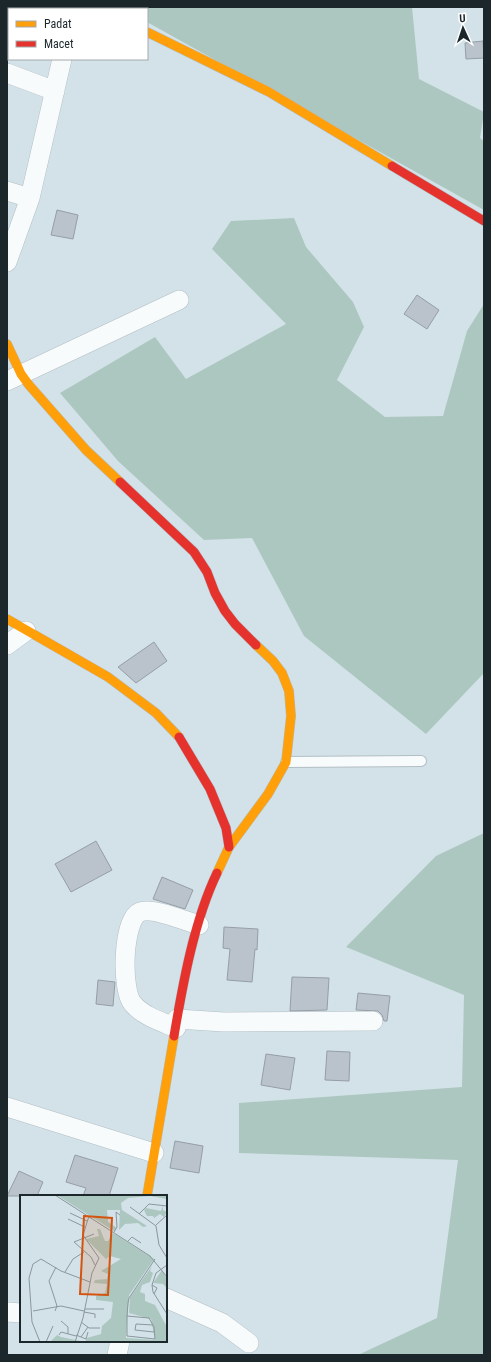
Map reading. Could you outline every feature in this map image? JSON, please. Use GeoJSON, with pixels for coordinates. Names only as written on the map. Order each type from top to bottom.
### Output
{"type":"FeatureCollection","features":[{"type":"Feature","properties":{"kind":"street"},"geometry":{"type":"LineString","coordinates":[[148,32],[269,92],[484,221]]}},
{"type":"Feature","properties":{"kind":"street"},"geometry":{"type":"LineString","coordinates":[[7,262],[30,198],[62,60]]}},
{"type":"Feature","properties":{"kind":"street"},"geometry":{"type":"LineString","coordinates":[[7,74],[55,92]]}},
{"type":"Feature","properties":{"kind":"street"},"geometry":{"type":"LineString","coordinates":[[7,191],[30,198]]}},
{"type":"Feature","properties":{"kind":"street"},"geometry":{"type":"LineString","coordinates":[[14,377],[179,300]]}},
{"type":"Feature","properties":{"kind":"street"},"geometry":{"type":"LineString","coordinates":[[7,344],[14,377],[86,450],[194,552],[207,572],[215,593],[225,611],[235,624],[273,661],[282,673],[289,691],[291,716],[286,762],[268,794],[228,847],[207,894],[182,989],[146,1195]]}},
{"type":"Feature","properties":{"kind":"street"},"geometry":{"type":"LineString","coordinates":[[7,619],[108,677],[156,713],[182,741],[215,802],[226,828],[228,847]]}},
{"type":"Feature","properties":{"kind":"street"},"geometry":{"type":"LineString","coordinates":[[7,645],[26,631]]}},
{"type":"Feature","properties":{"kind":"street"},"geometry":{"type":"LineString","coordinates":[[199,925],[156,912],[144,911],[136,914],[130,922],[125,965],[128,997],[134,1006],[153,1018],[177,1023],[373,1021]]}},
{"type":"Feature","properties":{"kind":"street"},"geometry":{"type":"LineString","coordinates":[[7,1107],[154,1153]]}},
{"type":"Feature","properties":{"kind":"street"},"geometry":{"type":"LineString","coordinates":[[167,1298],[222,1323],[249,1343]]}},
{"type":"Feature","properties":{"kind":"street"},"geometry":{"type":"LineString","coordinates":[[7,1312],[20,1313]]}},
{"type":"Feature","properties":{"kind":"lane"},"geometry":{"type":"LineString","coordinates":[[286,762],[421,761]]}},
{"type":"Feature","properties":{"kind":"green space"},"geometry":{"type":"Polygon","coordinates":[[[120,7],[412,7],[419,79],[484,112],[480,138],[484,141],[484,210],[148,23],[148,8],[120,7]]]}},
{"type":"Feature","properties":{"kind":"green space"},"geometry":{"type":"Polygon","coordinates":[[[294,218],[306,247],[353,302],[364,327],[337,380],[385,417],[443,416],[467,331],[484,304],[484,673],[426,734],[304,636],[252,538],[204,540],[118,461],[60,393],[155,337],[186,379],[286,324],[212,249],[231,221],[294,218]]]}},
{"type":"Feature","properties":{"kind":"green space"},"geometry":{"type":"Polygon","coordinates":[[[484,833],[484,1355],[358,1355],[437,1318],[458,1160],[239,1153],[239,1103],[462,1087],[464,995],[346,947],[436,856],[484,833]]]}},
{"type":"Feature","properties":{"kind":"building"},"geometry":{"type":"Polygon","coordinates":[[[483,41],[484,58],[466,59],[465,43],[483,41]]]}},
{"type":"Feature","properties":{"kind":"building"},"geometry":{"type":"Polygon","coordinates":[[[57,210],[78,215],[73,239],[51,235],[57,210]]]}},
{"type":"Feature","properties":{"kind":"building"},"geometry":{"type":"Polygon","coordinates":[[[417,295],[439,310],[427,329],[404,314],[417,295]]]}},
{"type":"Feature","properties":{"kind":"building"},"geometry":{"type":"Polygon","coordinates":[[[154,642],[167,661],[136,683],[118,667],[154,642]]]}},
{"type":"Feature","properties":{"kind":"building"},"geometry":{"type":"Polygon","coordinates":[[[96,841],[112,870],[71,892],[55,864],[96,841]]]}},
{"type":"Feature","properties":{"kind":"building"},"geometry":{"type":"Polygon","coordinates":[[[162,877],[193,890],[185,909],[153,899],[162,877]]]}},
{"type":"Feature","properties":{"kind":"building"},"geometry":{"type":"Polygon","coordinates":[[[224,927],[258,929],[257,950],[255,949],[252,982],[227,980],[230,949],[223,948],[224,927]]]}},
{"type":"Feature","properties":{"kind":"building"},"geometry":{"type":"Polygon","coordinates":[[[292,977],[329,978],[327,1010],[290,1011],[292,977]]]}},
{"type":"Feature","properties":{"kind":"building"},"geometry":{"type":"Polygon","coordinates":[[[98,980],[115,982],[113,1006],[96,1004],[98,980]]]}},
{"type":"Feature","properties":{"kind":"building"},"geometry":{"type":"Polygon","coordinates":[[[358,993],[390,996],[387,1021],[384,1021],[382,1015],[378,1011],[356,1010],[358,993]]]}},
{"type":"Feature","properties":{"kind":"building"},"geometry":{"type":"Polygon","coordinates":[[[327,1051],[350,1052],[349,1081],[325,1080],[327,1051]]]}},
{"type":"Feature","properties":{"kind":"building"},"geometry":{"type":"Polygon","coordinates":[[[266,1054],[295,1058],[290,1090],[261,1085],[266,1054]]]}},
{"type":"Feature","properties":{"kind":"building"},"geometry":{"type":"Polygon","coordinates":[[[175,1141],[203,1146],[199,1173],[170,1168],[175,1141]]]}},
{"type":"Feature","properties":{"kind":"building"},"geometry":{"type":"Polygon","coordinates":[[[75,1155],[118,1168],[109,1195],[83,1195],[86,1188],[66,1182],[75,1155]]]}},
{"type":"Feature","properties":{"kind":"building"},"geometry":{"type":"Polygon","coordinates":[[[19,1171],[43,1182],[37,1195],[7,1196],[19,1171]]]}},
{"type":"Feature","properties":{"kind":"traffic: slow"},"geometry":{"type":"LineString","coordinates":[[148,32],[269,92],[392,166]]}},
{"type":"Feature","properties":{"kind":"traffic: slow"},"geometry":{"type":"LineString","coordinates":[[7,344],[21,374],[29,385],[86,450],[120,482]]}},
{"type":"Feature","properties":{"kind":"traffic: slow"},"geometry":{"type":"LineString","coordinates":[[7,619],[108,677],[156,713],[179,737]]}},
{"type":"Feature","properties":{"kind":"traffic: slow"},"geometry":{"type":"LineString","coordinates":[[217,873],[229,847],[268,794],[286,762],[291,716],[289,691],[282,673],[273,661],[256,645]]}},
{"type":"Feature","properties":{"kind":"traffic: slow"},"geometry":{"type":"LineString","coordinates":[[147,1195],[174,1036]]}},
{"type":"Feature","properties":{"kind":"traffic: jam"},"geometry":{"type":"LineString","coordinates":[[392,166],[484,221]]}},
{"type":"Feature","properties":{"kind":"traffic: jam"},"geometry":{"type":"LineString","coordinates":[[120,482],[194,552],[207,572],[215,593],[225,611],[235,624],[256,645]]}},
{"type":"Feature","properties":{"kind":"traffic: jam"},"geometry":{"type":"LineString","coordinates":[[179,737],[210,789],[226,828],[229,847]]}},
{"type":"Feature","properties":{"kind":"traffic: jam"},"geometry":{"type":"LineString","coordinates":[[174,1036],[190,953],[202,911],[217,873]]}}]}
